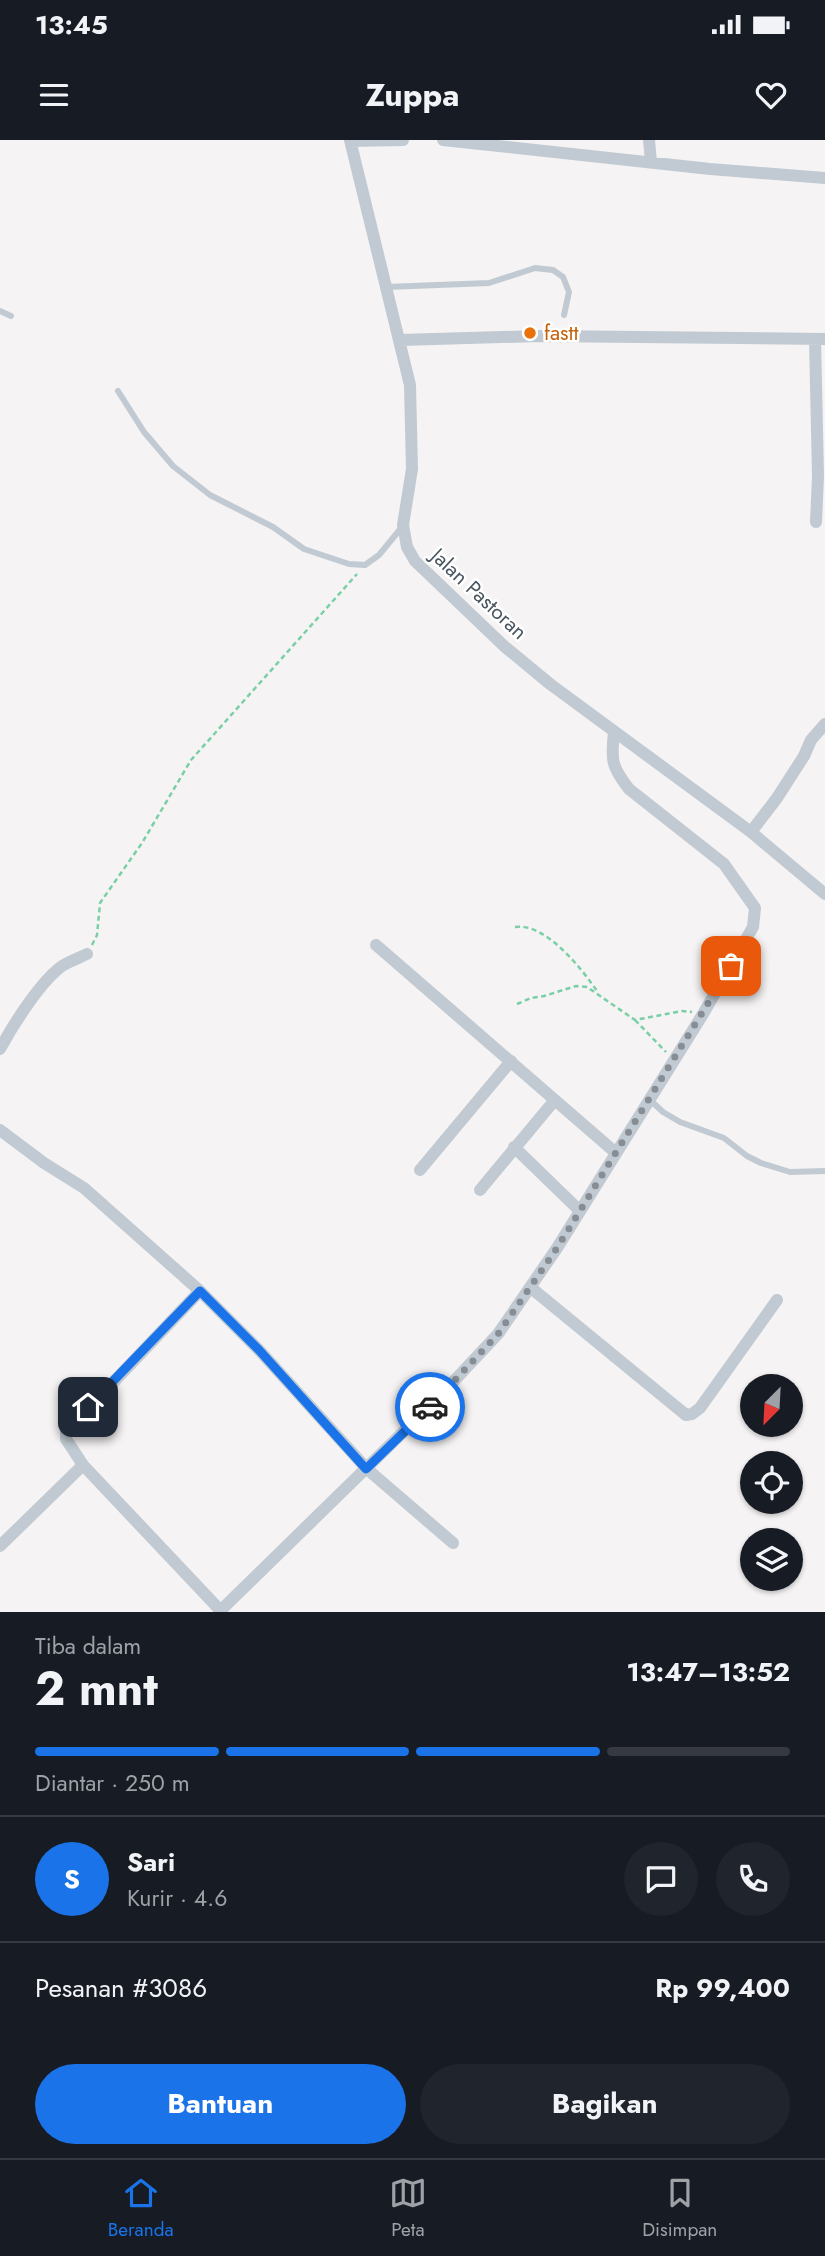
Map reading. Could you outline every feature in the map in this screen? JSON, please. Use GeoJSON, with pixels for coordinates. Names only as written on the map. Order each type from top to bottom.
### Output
{"type":"FeatureCollection","features":[{"type":"Feature","properties":{"kind":"street"},"geometry":{"type":"LineString","coordinates":[[350,141],[403,140]]}},
{"type":"Feature","properties":{"kind":"street"},"geometry":{"type":"LineString","coordinates":[[443,140],[825,178]]}},
{"type":"Feature","properties":{"kind":"street"},"geometry":{"type":"LineString","coordinates":[[649,140],[651,162]]}},
{"type":"Feature","properties":{"kind":"street","name":"Jalan Pastoran"},"geometry":{"type":"LineString","coordinates":[[350,141],[410,385],[412,469],[403,525],[407,547],[415,561],[504,646],[614,732],[751,832],[825,894]]}},
{"type":"Feature","properties":{"kind":"street"},"geometry":{"type":"LineString","coordinates":[[400,340],[539,336],[820,339],[816,522]]}},
{"type":"Feature","properties":{"kind":"street"},"geometry":{"type":"LineString","coordinates":[[751,832],[798,767],[811,740],[825,724]]}},
{"type":"Feature","properties":{"kind":"street"},"geometry":{"type":"LineString","coordinates":[[200,1291],[70,1426],[66,1439],[83,1465],[220,1611],[438,1398],[498,1334],[580,1211],[703,1014],[753,927],[755,908],[724,864],[625,783],[612,759],[614,732]]}},
{"type":"Feature","properties":{"kind":"street"},"geometry":{"type":"LineString","coordinates":[[376,945],[616,1153]]}},
{"type":"Feature","properties":{"kind":"street"},"geometry":{"type":"LineString","coordinates":[[0,1049],[48,979],[63,965],[87,954]]}},
{"type":"Feature","properties":{"kind":"street"},"geometry":{"type":"LineString","coordinates":[[420,1170],[511,1061]]}},
{"type":"Feature","properties":{"kind":"street"},"geometry":{"type":"LineString","coordinates":[[480,1190],[554,1101]]}},
{"type":"Feature","properties":{"kind":"street"},"geometry":{"type":"LineString","coordinates":[[0,1130],[44,1163],[84,1188],[200,1291],[259,1350],[366,1469],[453,1543]]}},
{"type":"Feature","properties":{"kind":"street"},"geometry":{"type":"LineString","coordinates":[[514,1147],[580,1211]]}},
{"type":"Feature","properties":{"kind":"street"},"geometry":{"type":"LineString","coordinates":[[530,1287],[686,1415],[700,1408],[777,1300]]}},
{"type":"Feature","properties":{"kind":"street"},"geometry":{"type":"LineString","coordinates":[[0,1546],[83,1465]]}},
{"type":"Feature","properties":{"kind":"lane"},"geometry":{"type":"LineString","coordinates":[[387,287],[489,283],[535,268],[553,270],[563,278],[569,292],[564,316]]}},
{"type":"Feature","properties":{"kind":"lane"},"geometry":{"type":"LineString","coordinates":[[0,311],[11,316]]}},
{"type":"Feature","properties":{"kind":"lane"},"geometry":{"type":"LineString","coordinates":[[118,391],[144,432],[173,467],[210,495],[272,527],[304,549],[341,562],[365,565],[379,555],[403,525]]}},
{"type":"Feature","properties":{"kind":"lane"},"geometry":{"type":"LineString","coordinates":[[649,1100],[680,1122],[724,1138],[761,1163],[790,1172],[825,1171]]}},
{"type":"Feature","properties":{"kind":"path"},"geometry":{"type":"LineString","coordinates":[[87,954],[97,934],[100,903],[142,843],[191,760],[365,565]]}},
{"type":"Feature","properties":{"kind":"path"},"geometry":{"type":"LineString","coordinates":[[515,927],[534,929],[551,939],[585,973],[599,994]]}},
{"type":"Feature","properties":{"kind":"path"},"geometry":{"type":"LineString","coordinates":[[517,1004],[576,986],[587,988],[635,1020],[661,1048],[675,1058]]}},
{"type":"Feature","properties":{"kind":"path"},"geometry":{"type":"LineString","coordinates":[[635,1020],[682,1011],[703,1014]]}},
{"type":"Feature","properties":{"kind":"way so far"},"geometry":{"type":"LineString","coordinates":[[430,1407],[498,1334],[557,1248],[731,966]]}},
{"type":"Feature","properties":{"kind":"place","name":"fastt"},"geometry":{"type":"Point","coordinates":[530,333]}},
{"type":"Feature","properties":{"kind":"route"},"geometry":{"type":"LineString","coordinates":[[88,1407],[200,1291],[259,1350],[366,1469],[430,1407]]}}]}
